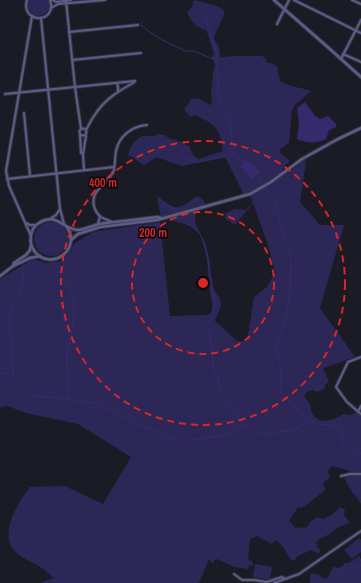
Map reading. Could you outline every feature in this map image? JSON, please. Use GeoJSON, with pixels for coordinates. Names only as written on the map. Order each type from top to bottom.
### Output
{"type":"FeatureCollection","features":[{"type":"Feature","properties":{"kind":"street"},"geometry":{"type":"LineString","coordinates":[[27,0],[26,9],[32,16],[41,18],[48,14],[51,8],[51,0],[56,2],[105,0]]}},
{"type":"Feature","properties":{"kind":"street"},"geometry":{"type":"LineString","coordinates":[[51,8],[71,0]]}},
{"type":"Feature","properties":{"kind":"street"},"geometry":{"type":"LineString","coordinates":[[274,0],[361,77]]}},
{"type":"Feature","properties":{"kind":"street"},"geometry":{"type":"LineString","coordinates":[[277,24],[289,0]]}},
{"type":"Feature","properties":{"kind":"street"},"geometry":{"type":"LineString","coordinates":[[294,0],[361,32]]}},
{"type":"Feature","properties":{"kind":"street"},"geometry":{"type":"LineString","coordinates":[[352,0],[361,4]]}},
{"type":"Feature","properties":{"kind":"street"},"geometry":{"type":"LineString","coordinates":[[66,2],[81,129],[81,153],[84,170]]}},
{"type":"Feature","properties":{"kind":"street"},"geometry":{"type":"LineString","coordinates":[[0,276],[13,266],[14,263],[28,254],[31,245],[31,236],[26,222],[7,179],[7,159],[32,16]]}},
{"type":"Feature","properties":{"kind":"street"},"geometry":{"type":"LineString","coordinates":[[41,18],[60,209],[71,240]]}},
{"type":"Feature","properties":{"kind":"street"},"geometry":{"type":"LineString","coordinates":[[341,59],[361,20]]}},
{"type":"Feature","properties":{"kind":"street"},"geometry":{"type":"LineString","coordinates":[[69,32],[138,25]]}},
{"type":"Feature","properties":{"kind":"street"},"geometry":{"type":"LineString","coordinates":[[72,60],[141,53]]}},
{"type":"Feature","properties":{"kind":"street"},"geometry":{"type":"LineString","coordinates":[[343,54],[361,62]]}},
{"type":"Feature","properties":{"kind":"street"},"geometry":{"type":"LineString","coordinates":[[5,94],[135,81],[118,91],[100,107],[86,130],[82,154]]}},
{"type":"Feature","properties":{"kind":"street"},"geometry":{"type":"LineString","coordinates":[[116,83],[118,91]]}},
{"type":"Feature","properties":{"kind":"street"},"geometry":{"type":"LineString","coordinates":[[24,113],[30,176]]}},
{"type":"Feature","properties":{"kind":"street"},"geometry":{"type":"LineString","coordinates":[[112,222],[100,216],[94,208],[94,195],[98,188],[110,177],[114,167],[117,149],[123,137],[133,128],[147,125]]}},
{"type":"Feature","properties":{"kind":"street"},"geometry":{"type":"LineString","coordinates":[[13,266],[30,258],[40,256],[52,259],[60,257],[67,251],[71,240],[78,234],[100,227],[157,220],[250,194],[271,182],[302,159],[361,128]]}},
{"type":"Feature","properties":{"kind":"street"},"geometry":{"type":"LineString","coordinates":[[81,129],[86,130]]}},
{"type":"Feature","properties":{"kind":"street"},"geometry":{"type":"LineString","coordinates":[[80,134],[83,136],[86,134]]}},
{"type":"Feature","properties":{"kind":"street"},"geometry":{"type":"LineString","coordinates":[[7,179],[114,167]]}},
{"type":"Feature","properties":{"kind":"street"},"geometry":{"type":"LineString","coordinates":[[26,222],[31,226],[36,225],[56,216],[60,209]]}},
{"type":"Feature","properties":{"kind":"street"},"geometry":{"type":"LineString","coordinates":[[98,224],[100,216]]}},
{"type":"Feature","properties":{"kind":"street"},"geometry":{"type":"LineString","coordinates":[[50,219],[56,220],[78,230],[98,224],[112,222],[162,218]]}},
{"type":"Feature","properties":{"kind":"street"},"geometry":{"type":"LineString","coordinates":[[31,236],[36,225]]}},
{"type":"Feature","properties":{"kind":"street"},"geometry":{"type":"LineString","coordinates":[[31,245],[40,256]]}},
{"type":"Feature","properties":{"kind":"street"},"geometry":{"type":"LineString","coordinates":[[361,357],[348,362],[336,387],[347,402],[361,414]]}},
{"type":"Feature","properties":{"kind":"street"},"geometry":{"type":"LineString","coordinates":[[358,412],[361,406]]}},
{"type":"Feature","properties":{"kind":"street"},"geometry":{"type":"LineString","coordinates":[[341,476],[361,474]]}},
{"type":"Feature","properties":{"kind":"street"},"geometry":{"type":"LineString","coordinates":[[274,583],[299,574],[361,531]]}},
{"type":"Feature","properties":{"kind":"street"},"geometry":{"type":"LineString","coordinates":[[234,574],[242,580],[247,579],[267,582],[282,578],[286,579]]}},
{"type":"Feature","properties":{"kind":"shaded area"},"geometry":{"type":"Polygon","coordinates":[[[29,0],[49,0],[49,9],[42,15],[34,15],[29,10],[29,0]]]}},
{"type":"Feature","properties":{"kind":"shaded area"},"geometry":{"type":"Polygon","coordinates":[[[195,0],[217,6],[224,10],[224,15],[214,37],[219,47],[220,56],[262,56],[266,59],[267,63],[272,63],[277,66],[280,81],[287,85],[311,91],[295,105],[292,110],[289,143],[280,149],[281,154],[289,160],[289,163],[285,165],[281,173],[267,182],[283,176],[304,160],[306,161],[300,202],[320,225],[344,225],[320,308],[355,357],[323,368],[329,382],[325,385],[324,389],[317,392],[313,390],[307,392],[304,396],[310,404],[312,413],[315,417],[323,421],[331,420],[343,414],[350,415],[358,412],[361,414],[361,504],[348,486],[345,479],[344,475],[350,474],[350,471],[332,466],[328,470],[330,477],[323,483],[325,490],[305,506],[301,508],[298,507],[289,521],[296,528],[307,527],[311,521],[318,517],[323,519],[333,514],[340,507],[345,510],[344,515],[350,523],[338,527],[330,534],[316,542],[318,548],[321,550],[318,554],[311,550],[298,556],[294,561],[291,560],[283,547],[276,540],[272,544],[257,536],[250,539],[248,560],[253,562],[253,566],[249,565],[248,569],[234,567],[217,559],[213,564],[209,559],[199,583],[40,583],[54,578],[42,568],[19,555],[13,549],[8,534],[12,517],[25,493],[30,487],[65,486],[103,504],[131,457],[78,424],[26,413],[7,406],[0,407],[0,279],[33,259],[46,263],[63,261],[75,243],[93,232],[160,222],[170,316],[207,315],[211,313],[212,305],[206,252],[201,237],[198,232],[190,226],[161,218],[157,196],[174,207],[182,206],[198,196],[206,205],[206,207],[197,211],[195,220],[206,245],[213,287],[221,302],[215,321],[237,341],[247,341],[254,297],[267,287],[275,272],[268,245],[253,203],[235,225],[225,217],[226,213],[235,209],[246,210],[253,202],[249,193],[244,195],[226,159],[223,158],[182,166],[156,157],[143,165],[128,155],[132,145],[137,139],[143,136],[154,136],[158,134],[164,135],[172,140],[174,139],[189,146],[194,156],[199,159],[223,151],[221,138],[217,130],[211,124],[196,115],[191,117],[184,110],[191,99],[198,98],[210,105],[212,104],[211,94],[215,65],[212,57],[214,53],[206,30],[194,24],[187,13],[193,5],[193,1],[195,0]],[[244,161],[240,167],[252,178],[262,171],[257,167],[254,167],[244,161]]]}},
{"type":"Feature","properties":{"kind":"shaded area"},"geometry":{"type":"Polygon","coordinates":[[[305,102],[315,116],[320,119],[328,116],[336,124],[336,127],[329,130],[326,139],[319,142],[312,142],[297,139],[299,124],[297,108],[305,102]]]}},
{"type":"Feature","properties":{"kind":"shaded area"},"geometry":{"type":"Polygon","coordinates":[[[243,159],[262,171],[252,179],[240,167],[244,163],[243,159]]]}},
{"type":"Feature","properties":{"kind":"shaded area"},"geometry":{"type":"Polygon","coordinates":[[[48,222],[54,222],[58,223],[65,229],[68,239],[67,246],[61,253],[54,256],[48,256],[44,255],[37,249],[34,242],[34,236],[35,232],[41,225],[48,222]]]}},
{"type":"Feature","properties":{"kind":"shaded area"},"geometry":{"type":"Polygon","coordinates":[[[359,538],[361,540],[361,552],[352,559],[344,550],[359,538]]]}},
{"type":"Feature","properties":{"kind":"shaded area"},"geometry":{"type":"Polygon","coordinates":[[[359,556],[361,559],[361,583],[310,583],[310,576],[312,573],[325,579],[328,577],[334,566],[337,568],[343,566],[344,563],[349,563],[359,556]]]}},
{"type":"Feature","properties":{"kind":"shaded area"},"geometry":{"type":"Polygon","coordinates":[[[255,564],[272,567],[270,580],[253,577],[255,564]]]}},
{"type":"Feature","properties":{"kind":"waterway"},"geometry":{"type":"LineString","coordinates":[[203,12],[217,53],[216,71],[219,81],[217,94],[221,104],[230,117],[232,138],[230,152],[245,164]]}},
{"type":"Feature","properties":{"kind":"waterway"},"geometry":{"type":"LineString","coordinates":[[142,22],[141,25],[164,41],[186,51],[193,51],[216,60]]}},
{"type":"Feature","properties":{"kind":"waterway"},"geometry":{"type":"LineString","coordinates":[[183,158],[198,162],[225,156],[229,153]]}},
{"type":"Feature","properties":{"kind":"waterway"},"geometry":{"type":"LineString","coordinates":[[258,175],[262,183]]}},
{"type":"Feature","properties":{"kind":"waterway"},"geometry":{"type":"LineString","coordinates":[[265,187],[274,199],[279,219],[290,250],[290,291],[287,314],[275,347],[280,363],[280,392],[309,421]]}},
{"type":"Feature","properties":{"kind":"waterway"},"geometry":{"type":"LineString","coordinates":[[162,202],[178,212]]}},
{"type":"Feature","properties":{"kind":"waterway"},"geometry":{"type":"LineString","coordinates":[[181,215],[185,221],[199,232],[202,238],[207,255],[215,305],[210,321],[210,338],[214,371],[218,377],[220,392],[243,424]]}},
{"type":"Feature","properties":{"kind":"waterway"},"geometry":{"type":"LineString","coordinates":[[14,376],[11,360],[12,338],[10,333],[10,315],[23,282],[23,262]]}},
{"type":"Feature","properties":{"kind":"waterway"},"geometry":{"type":"LineString","coordinates":[[57,265],[61,276],[68,284],[74,303],[73,326],[66,360],[69,376],[69,399]]}},
{"type":"Feature","properties":{"kind":"waterway"},"geometry":{"type":"LineString","coordinates":[[0,373],[6,373],[15,377],[33,396],[69,399],[98,404],[127,419],[176,440],[193,440],[229,434],[243,424],[261,434],[293,430],[309,421],[319,424],[342,426],[343,444],[361,454]]}},
{"type":"Feature","properties":{"kind":"waterway"},"geometry":{"type":"LineString","coordinates":[[325,583],[334,576],[361,565]]}}]}
